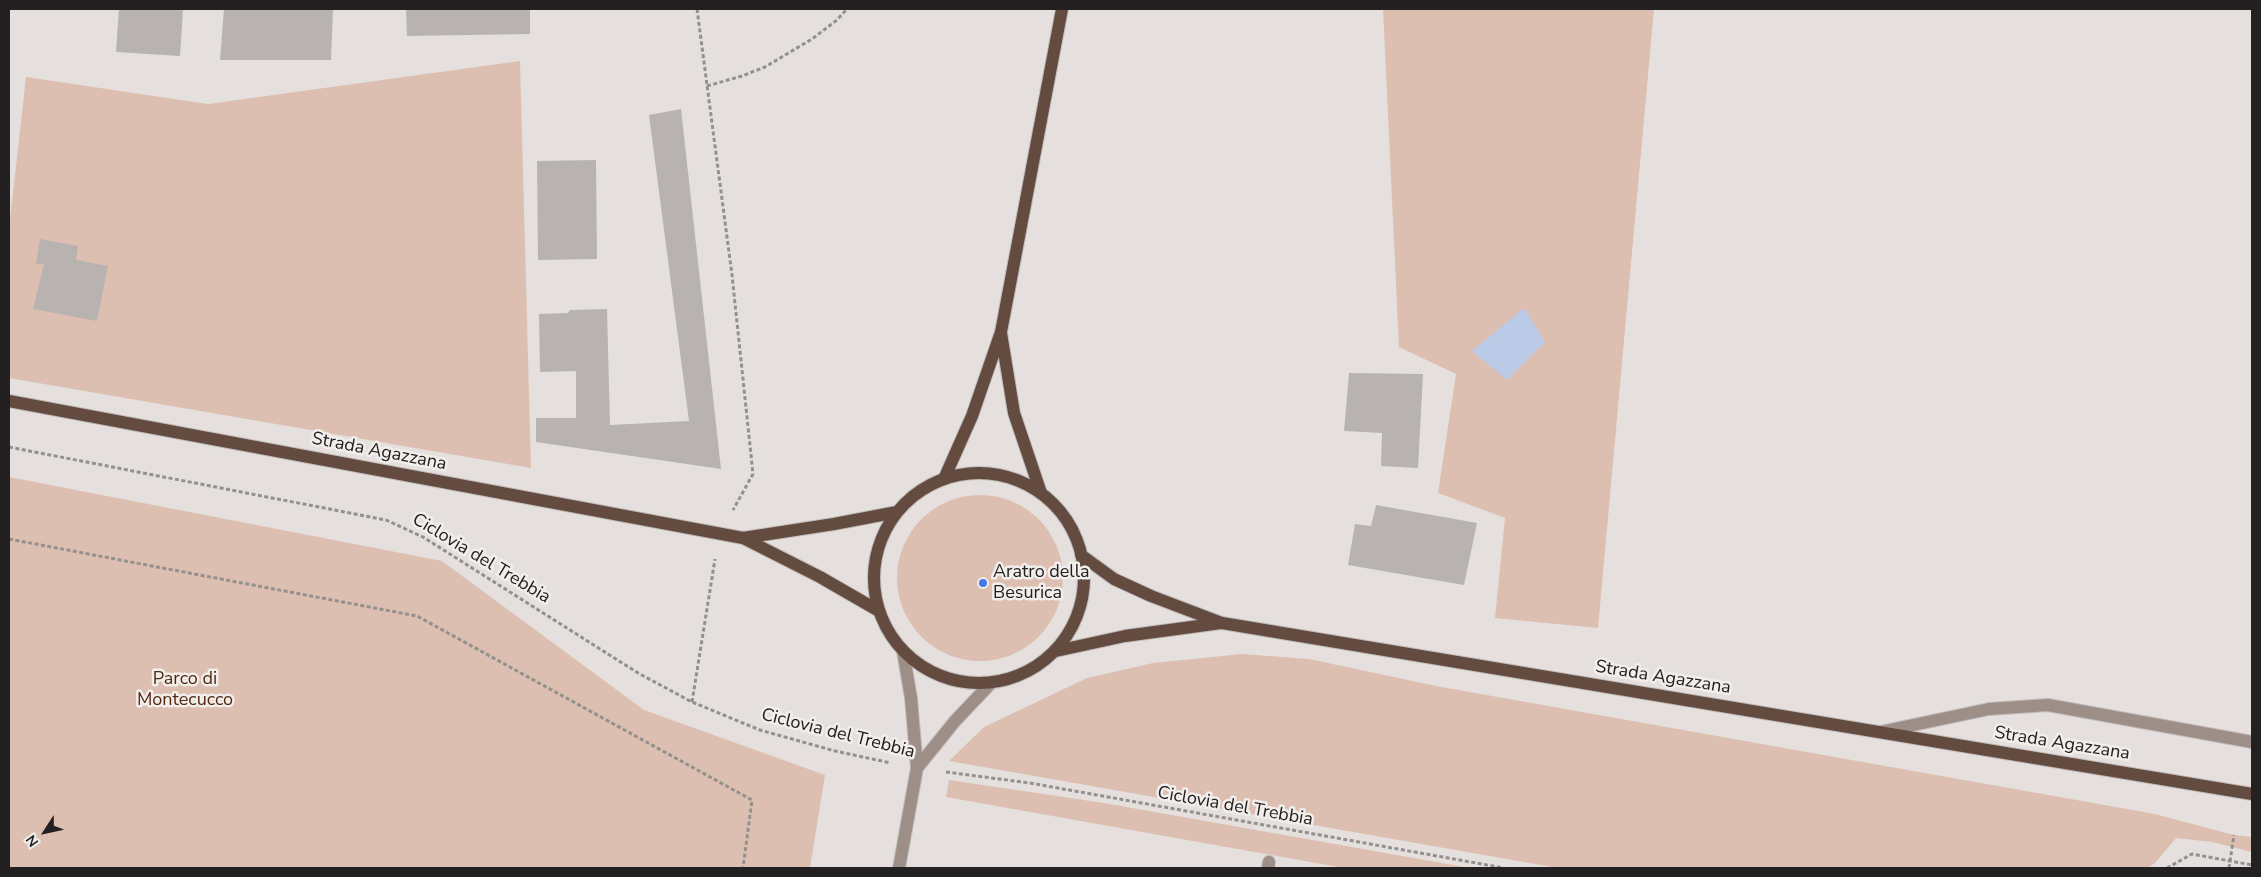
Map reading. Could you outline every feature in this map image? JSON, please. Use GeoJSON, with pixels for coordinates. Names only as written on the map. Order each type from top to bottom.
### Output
{"type":"FeatureCollection","features":[{"type":"Feature","properties":{"kind":"main road"},"geometry":{"type":"LineString","coordinates":[[944,479],[972,416],[1001,332],[1062,9]]}},
{"type":"Feature","properties":{"kind":"main road"},"geometry":{"type":"LineString","coordinates":[[1001,332],[1014,413],[1041,493]]}},
{"type":"Feature","properties":{"kind":"main road","name":"Strada Agazzana"},"geometry":{"type":"LineString","coordinates":[[9,401],[743,538]]}},
{"type":"Feature","properties":{"kind":"main road"},"geometry":{"type":"LineString","coordinates":[[977,473],[1011,478],[1041,493],[1064,517],[1073,531],[1082,555],[1084,589],[1075,623],[1056,651],[1026,673],[992,683],[959,682],[928,671],[903,650],[889,632],[879,611],[874,577],[880,542],[897,512],[918,492],[944,479],[977,473]]}},
{"type":"Feature","properties":{"kind":"main road"},"geometry":{"type":"LineString","coordinates":[[743,538],[897,512]]}},
{"type":"Feature","properties":{"kind":"main road"},"geometry":{"type":"LineString","coordinates":[[743,538],[820,577],[879,611]]}},
{"type":"Feature","properties":{"kind":"main road","name":"Strada Agazzana"},"geometry":{"type":"LineString","coordinates":[[1082,555],[1114,579],[1151,596],[1222,623],[2252,794]]}},
{"type":"Feature","properties":{"kind":"main road"},"geometry":{"type":"LineString","coordinates":[[1056,651],[1125,636],[1222,623]]}},
{"type":"Feature","properties":{"kind":"street"},"geometry":{"type":"LineString","coordinates":[[899,868],[917,768],[911,698],[903,650]]}},
{"type":"Feature","properties":{"kind":"street"},"geometry":{"type":"LineString","coordinates":[[917,768],[955,721],[992,683]]}},
{"type":"Feature","properties":{"kind":"street"},"geometry":{"type":"LineString","coordinates":[[1880,732],[1989,709],[2048,705],[2252,742]]}},
{"type":"Feature","properties":{"kind":"path"},"geometry":{"type":"LineString","coordinates":[[692,702],[720,534],[753,474],[732,276],[697,9]]}},
{"type":"Feature","properties":{"kind":"path"},"geometry":{"type":"LineString","coordinates":[[707,86],[765,67],[812,39],[848,9]]}},
{"type":"Feature","properties":{"kind":"path","name":"Ciclovia del Trebbia"},"geometry":{"type":"LineString","coordinates":[[9,447],[386,520],[423,537],[638,673],[692,702],[760,730],[835,751],[917,768],[1030,783],[1504,868]]}},
{"type":"Feature","properties":{"kind":"path"},"geometry":{"type":"LineString","coordinates":[[9,538],[417,616],[752,800],[743,868]]}},
{"type":"Feature","properties":{"kind":"path"},"geometry":{"type":"LineString","coordinates":[[2229,868],[2234,835]]}},
{"type":"Feature","properties":{"kind":"path"},"geometry":{"type":"LineString","coordinates":[[2167,868],[2192,854],[2252,865]]}},
{"type":"Feature","properties":{"kind":"green space"},"geometry":{"type":"Polygon","coordinates":[[[1383,9],[1654,9],[1598,628],[1495,618],[1505,518],[1438,493],[1456,374],[1399,347],[1383,9]]]}},
{"type":"Feature","properties":{"kind":"green space"},"geometry":{"type":"Polygon","coordinates":[[[520,61],[531,468],[9,378],[9,228],[26,77],[208,104],[520,61]]]}},
{"type":"Feature","properties":{"kind":"green space","name":"Parco di Montecucco"},"geometry":{"type":"Polygon","coordinates":[[[9,477],[442,561],[644,710],[825,775],[810,868],[9,868],[9,477]]]}},
{"type":"Feature","properties":{"kind":"green space"},"geometry":{"type":"Polygon","coordinates":[[[972,495],[988,495],[1012,501],[1039,519],[1057,546],[1063,578],[1057,610],[1039,637],[1012,655],[988,661],[972,661],[948,655],[927,642],[916,631],[903,610],[897,586],[897,570],[903,546],[916,525],[927,514],[948,501],[972,495]]]}},
{"type":"Feature","properties":{"kind":"green space"},"geometry":{"type":"Polygon","coordinates":[[[1242,654],[1309,659],[1436,686],[2155,814],[2234,835],[2252,837],[2252,852],[2212,842],[2176,838],[2155,863],[2148,868],[1558,868],[949,761],[984,727],[1087,678],[1153,663],[1242,654]]]}},
{"type":"Feature","properties":{"kind":"green space"},"geometry":{"type":"Polygon","coordinates":[[[949,780],[1104,803],[1470,868],[1344,868],[946,797],[949,780]]]}},
{"type":"Feature","properties":{"kind":"water"},"geometry":{"type":"Polygon","coordinates":[[[1524,308],[1545,342],[1507,380],[1472,351],[1524,308]]]}},
{"type":"Feature","properties":{"kind":"building"},"geometry":{"type":"Polygon","coordinates":[[[119,9],[183,9],[180,56],[116,52],[119,9]]]}},
{"type":"Feature","properties":{"kind":"building"},"geometry":{"type":"Polygon","coordinates":[[[224,9],[333,9],[331,60],[220,60],[224,9]]]}},
{"type":"Feature","properties":{"kind":"building"},"geometry":{"type":"Polygon","coordinates":[[[406,9],[530,9],[530,34],[407,36],[406,9]]]}},
{"type":"Feature","properties":{"kind":"building"},"geometry":{"type":"Polygon","coordinates":[[[681,109],[721,469],[536,442],[536,418],[576,418],[576,371],[540,372],[539,314],[568,313],[570,310],[607,309],[610,425],[689,421],[649,115],[681,109]]]}},
{"type":"Feature","properties":{"kind":"building"},"geometry":{"type":"Polygon","coordinates":[[[596,160],[597,259],[538,260],[537,161],[596,160]]]}},
{"type":"Feature","properties":{"kind":"building"},"geometry":{"type":"Polygon","coordinates":[[[40,239],[78,246],[76,260],[108,266],[97,321],[33,309],[44,264],[36,264],[40,239]]]}},
{"type":"Feature","properties":{"kind":"building"},"geometry":{"type":"Polygon","coordinates":[[[1349,373],[1423,374],[1418,468],[1381,466],[1382,433],[1344,431],[1349,373]]]}},
{"type":"Feature","properties":{"kind":"building"},"geometry":{"type":"Polygon","coordinates":[[[1376,505],[1477,523],[1464,585],[1348,565],[1355,524],[1371,526],[1376,505]]]}},
{"type":"Feature","properties":{"kind":"place","name":"Aratro della Besurica"},"geometry":{"type":"Point","coordinates":[983,583]}}]}
